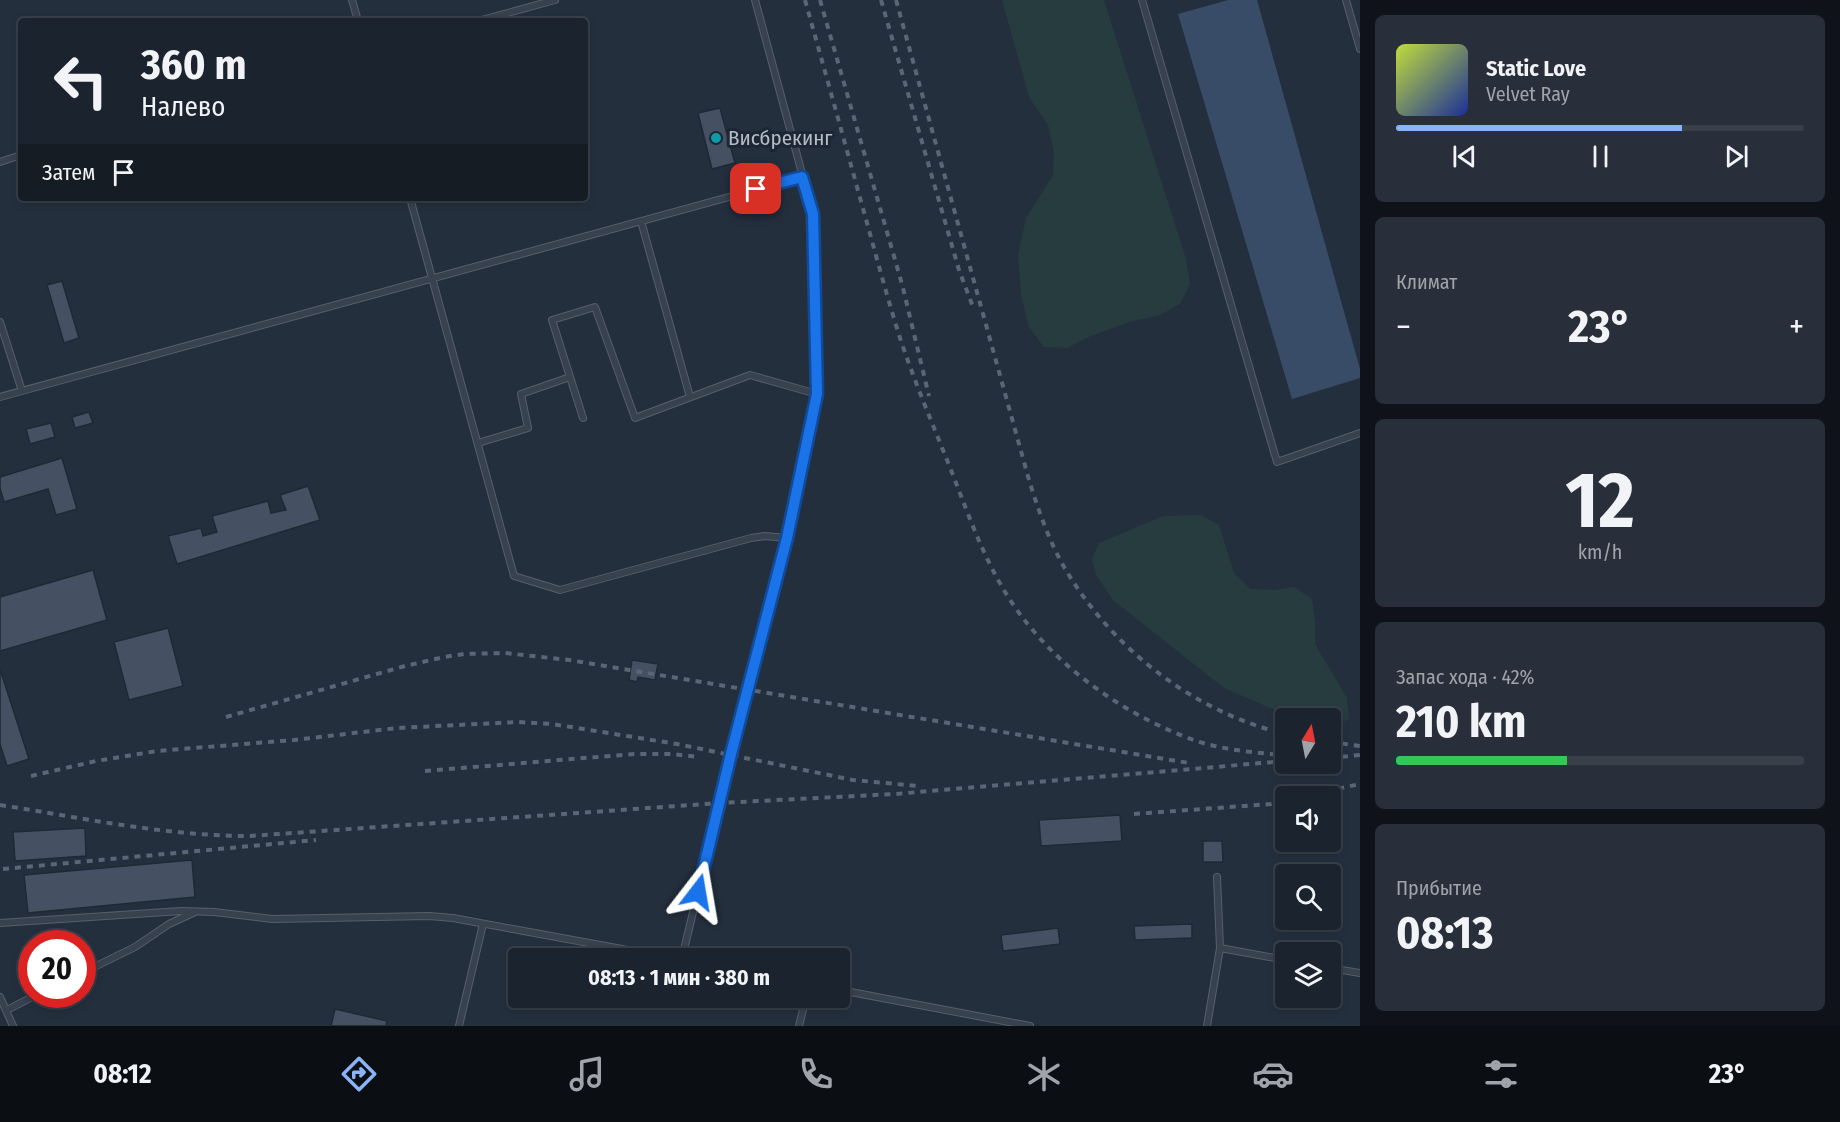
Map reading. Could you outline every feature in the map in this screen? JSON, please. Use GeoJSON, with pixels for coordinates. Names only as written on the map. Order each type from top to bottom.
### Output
{"type":"FeatureCollection","features":[{"type":"Feature","properties":{"kind":"lane"},"geometry":{"type":"LineString","coordinates":[[352,0],[357,18]]}},
{"type":"Feature","properties":{"kind":"lane"},"geometry":{"type":"LineString","coordinates":[[489,18],[555,0]]}},
{"type":"Feature","properties":{"kind":"lane"},"geometry":{"type":"LineString","coordinates":[[684,948],[731,754],[787,538],[817,394],[813,214],[755,0]]}},
{"type":"Feature","properties":{"kind":"lane"},"geometry":{"type":"LineString","coordinates":[[1142,0],[1277,462],[1360,433]]}},
{"type":"Feature","properties":{"kind":"lane"},"geometry":{"type":"LineString","coordinates":[[1346,0],[1360,49]]}},
{"type":"Feature","properties":{"kind":"lane"},"geometry":{"type":"LineString","coordinates":[[0,162],[18,156]]}},
{"type":"Feature","properties":{"kind":"lane"},"geometry":{"type":"LineString","coordinates":[[0,397],[802,177]]}},
{"type":"Feature","properties":{"kind":"lane"},"geometry":{"type":"LineString","coordinates":[[411,201],[514,576],[560,590],[751,538],[765,536],[787,538]]}},
{"type":"Feature","properties":{"kind":"lane"},"geometry":{"type":"LineString","coordinates":[[641,221],[690,397]]}},
{"type":"Feature","properties":{"kind":"lane"},"geometry":{"type":"LineString","coordinates":[[583,418],[552,320],[596,307],[635,418],[750,375],[817,394]]}},
{"type":"Feature","properties":{"kind":"lane"},"geometry":{"type":"LineString","coordinates":[[0,322],[22,391]]}},
{"type":"Feature","properties":{"kind":"lane"},"geometry":{"type":"LineString","coordinates":[[478,444],[528,428],[521,394],[570,377]]}},
{"type":"Feature","properties":{"kind":"lane"},"geometry":{"type":"LineString","coordinates":[[1207,1026],[1220,948],[1217,877]]}},
{"type":"Feature","properties":{"kind":"lane"},"geometry":{"type":"LineString","coordinates":[[0,923],[199,910],[272,919],[429,916],[453,918],[616,948]]}},
{"type":"Feature","properties":{"kind":"lane"},"geometry":{"type":"LineString","coordinates":[[96,966],[135,947],[183,916],[199,910]]}},
{"type":"Feature","properties":{"kind":"lane"},"geometry":{"type":"LineString","coordinates":[[459,1026],[483,924]]}},
{"type":"Feature","properties":{"kind":"lane"},"geometry":{"type":"LineString","coordinates":[[1220,948],[1275,958]]}},
{"type":"Feature","properties":{"kind":"lane"},"geometry":{"type":"LineString","coordinates":[[1341,970],[1360,973]]}},
{"type":"Feature","properties":{"kind":"lane"},"geometry":{"type":"LineString","coordinates":[[850,992],[1030,1026]]}},
{"type":"Feature","properties":{"kind":"lane"},"geometry":{"type":"LineString","coordinates":[[0,997],[13,1026]]}},
{"type":"Feature","properties":{"kind":"lane"},"geometry":{"type":"LineString","coordinates":[[7,1010],[18,1004]]}},
{"type":"Feature","properties":{"kind":"lane"},"geometry":{"type":"LineString","coordinates":[[799,1026],[804,1008]]}},
{"type":"Feature","properties":{"kind":"green space"},"geometry":{"type":"Polygon","coordinates":[[[1002,0],[1104,0],[1186,259],[1190,284],[1180,304],[1160,315],[1129,322],[1067,348],[1044,347],[1029,327],[1021,295],[1018,255],[1026,218],[1053,175],[1054,153],[1048,125],[1029,97],[1002,0]]]}},
{"type":"Feature","properties":{"kind":"green space"},"geometry":{"type":"Polygon","coordinates":[[[1201,515],[1219,525],[1234,573],[1250,589],[1274,590],[1294,587],[1312,599],[1315,644],[1347,698],[1349,719],[1341,723],[1341,708],[1275,710],[1224,688],[1113,600],[1096,575],[1092,559],[1099,543],[1163,516],[1201,515]]]}},
{"type":"Feature","properties":{"kind":"water"},"geometry":{"type":"Polygon","coordinates":[[[1228,0],[1257,0],[1360,369],[1360,378],[1292,399],[1178,14],[1228,0]]]}},
{"type":"Feature","properties":{"kind":"building","name":"Висбрекинг"},"geometry":{"type":"Polygon","coordinates":[[[720,108],[735,163],[712,169],[698,113],[720,108]]]}},
{"type":"Feature","properties":{"kind":"building"},"geometry":{"type":"Polygon","coordinates":[[[62,281],[79,338],[64,343],[47,285],[62,281]]]}},
{"type":"Feature","properties":{"kind":"building"},"geometry":{"type":"Polygon","coordinates":[[[89,412],[93,423],[75,428],[72,417],[89,412]]]}},
{"type":"Feature","properties":{"kind":"building"},"geometry":{"type":"Polygon","coordinates":[[[51,423],[55,437],[30,444],[26,429],[51,423]]]}},
{"type":"Feature","properties":{"kind":"building"},"geometry":{"type":"Polygon","coordinates":[[[62,458],[77,509],[56,515],[48,489],[4,502],[0,477],[62,458]]]}},
{"type":"Feature","properties":{"kind":"building"},"geometry":{"type":"Polygon","coordinates":[[[308,486],[320,520],[177,564],[168,536],[201,528],[203,536],[217,532],[212,516],[268,501],[271,513],[286,510],[280,495],[308,486]]]}},
{"type":"Feature","properties":{"kind":"building"},"geometry":{"type":"Polygon","coordinates":[[[93,570],[107,620],[0,651],[0,597],[93,570]]]}},
{"type":"Feature","properties":{"kind":"building"},"geometry":{"type":"Polygon","coordinates":[[[168,628],[183,686],[129,700],[114,642],[168,628]]]}},
{"type":"Feature","properties":{"kind":"building"},"geometry":{"type":"Polygon","coordinates":[[[632,660],[658,664],[655,680],[638,677],[637,682],[629,680],[632,660]]]}},
{"type":"Feature","properties":{"kind":"building"},"geometry":{"type":"Polygon","coordinates":[[[0,669],[29,759],[7,766],[0,744],[0,669]]]}},
{"type":"Feature","properties":{"kind":"building"},"geometry":{"type":"Polygon","coordinates":[[[1120,815],[1122,841],[1041,846],[1039,820],[1120,815]]]}},
{"type":"Feature","properties":{"kind":"building"},"geometry":{"type":"Polygon","coordinates":[[[85,828],[86,856],[15,861],[13,832],[85,828]]]}},
{"type":"Feature","properties":{"kind":"building"},"geometry":{"type":"Polygon","coordinates":[[[1203,841],[1222,841],[1223,862],[1203,862],[1203,841]]]}},
{"type":"Feature","properties":{"kind":"building"},"geometry":{"type":"Polygon","coordinates":[[[192,860],[195,897],[28,913],[24,875],[192,860]]]}},
{"type":"Feature","properties":{"kind":"building"},"geometry":{"type":"Polygon","coordinates":[[[1192,924],[1192,938],[1135,940],[1134,926],[1192,924]]]}},
{"type":"Feature","properties":{"kind":"building"},"geometry":{"type":"Polygon","coordinates":[[[1058,928],[1060,944],[1003,951],[1001,935],[1058,928]]]}},
{"type":"Feature","properties":{"kind":"building"},"geometry":{"type":"Polygon","coordinates":[[[335,1009],[387,1021],[386,1026],[331,1026],[335,1009]]]}},
{"type":"Feature","properties":{"kind":"railway"},"geometry":{"type":"LineString","coordinates":[[805,0],[902,344],[974,529],[1004,590],[1017,610],[1046,645],[1081,677],[1120,704],[1161,727],[1207,744],[1275,754]]}},
{"type":"Feature","properties":{"kind":"railway"},"geometry":{"type":"LineString","coordinates":[[820,0],[902,284],[929,396]]}},
{"type":"Feature","properties":{"kind":"railway"},"geometry":{"type":"LineString","coordinates":[[881,0],[959,270],[973,307]]}},
{"type":"Feature","properties":{"kind":"railway"},"geometry":{"type":"LineString","coordinates":[[896,0],[1029,480],[1055,550],[1086,601],[1109,628],[1161,675],[1221,711],[1275,731]]}},
{"type":"Feature","properties":{"kind":"railway"},"geometry":{"type":"LineString","coordinates":[[226,717],[444,657],[505,653],[569,660],[1189,763]]}},
{"type":"Feature","properties":{"kind":"railway"},"geometry":{"type":"LineString","coordinates":[[31,776],[96,761],[157,751],[294,740],[397,728],[518,722],[552,724],[677,744],[853,780],[918,786]]}},
{"type":"Feature","properties":{"kind":"railway"},"geometry":{"type":"LineString","coordinates":[[1341,743],[1360,746]]}},
{"type":"Feature","properties":{"kind":"railway"},"geometry":{"type":"LineString","coordinates":[[425,771],[634,754],[699,757]]}},
{"type":"Feature","properties":{"kind":"railway"},"geometry":{"type":"LineString","coordinates":[[1341,757],[1360,755]]}},
{"type":"Feature","properties":{"kind":"railway"},"geometry":{"type":"LineString","coordinates":[[0,805],[156,830],[250,836],[720,803],[895,794],[1275,762]]}},
{"type":"Feature","properties":{"kind":"railway"},"geometry":{"type":"LineString","coordinates":[[1341,788],[1360,784]]}},
{"type":"Feature","properties":{"kind":"railway"},"geometry":{"type":"LineString","coordinates":[[1134,814],[1275,803]]}},
{"type":"Feature","properties":{"kind":"railway"},"geometry":{"type":"LineString","coordinates":[[3,869],[316,840]]}},
{"type":"Feature","properties":{"kind":"place","name":"Висбрекинг"},"geometry":{"type":"Point","coordinates":[716,138]}},
{"type":"Feature","properties":{"kind":"route"},"geometry":{"type":"LineString","coordinates":[[698,892],[787,538],[817,394],[813,214],[802,177],[756,189]]}}]}
